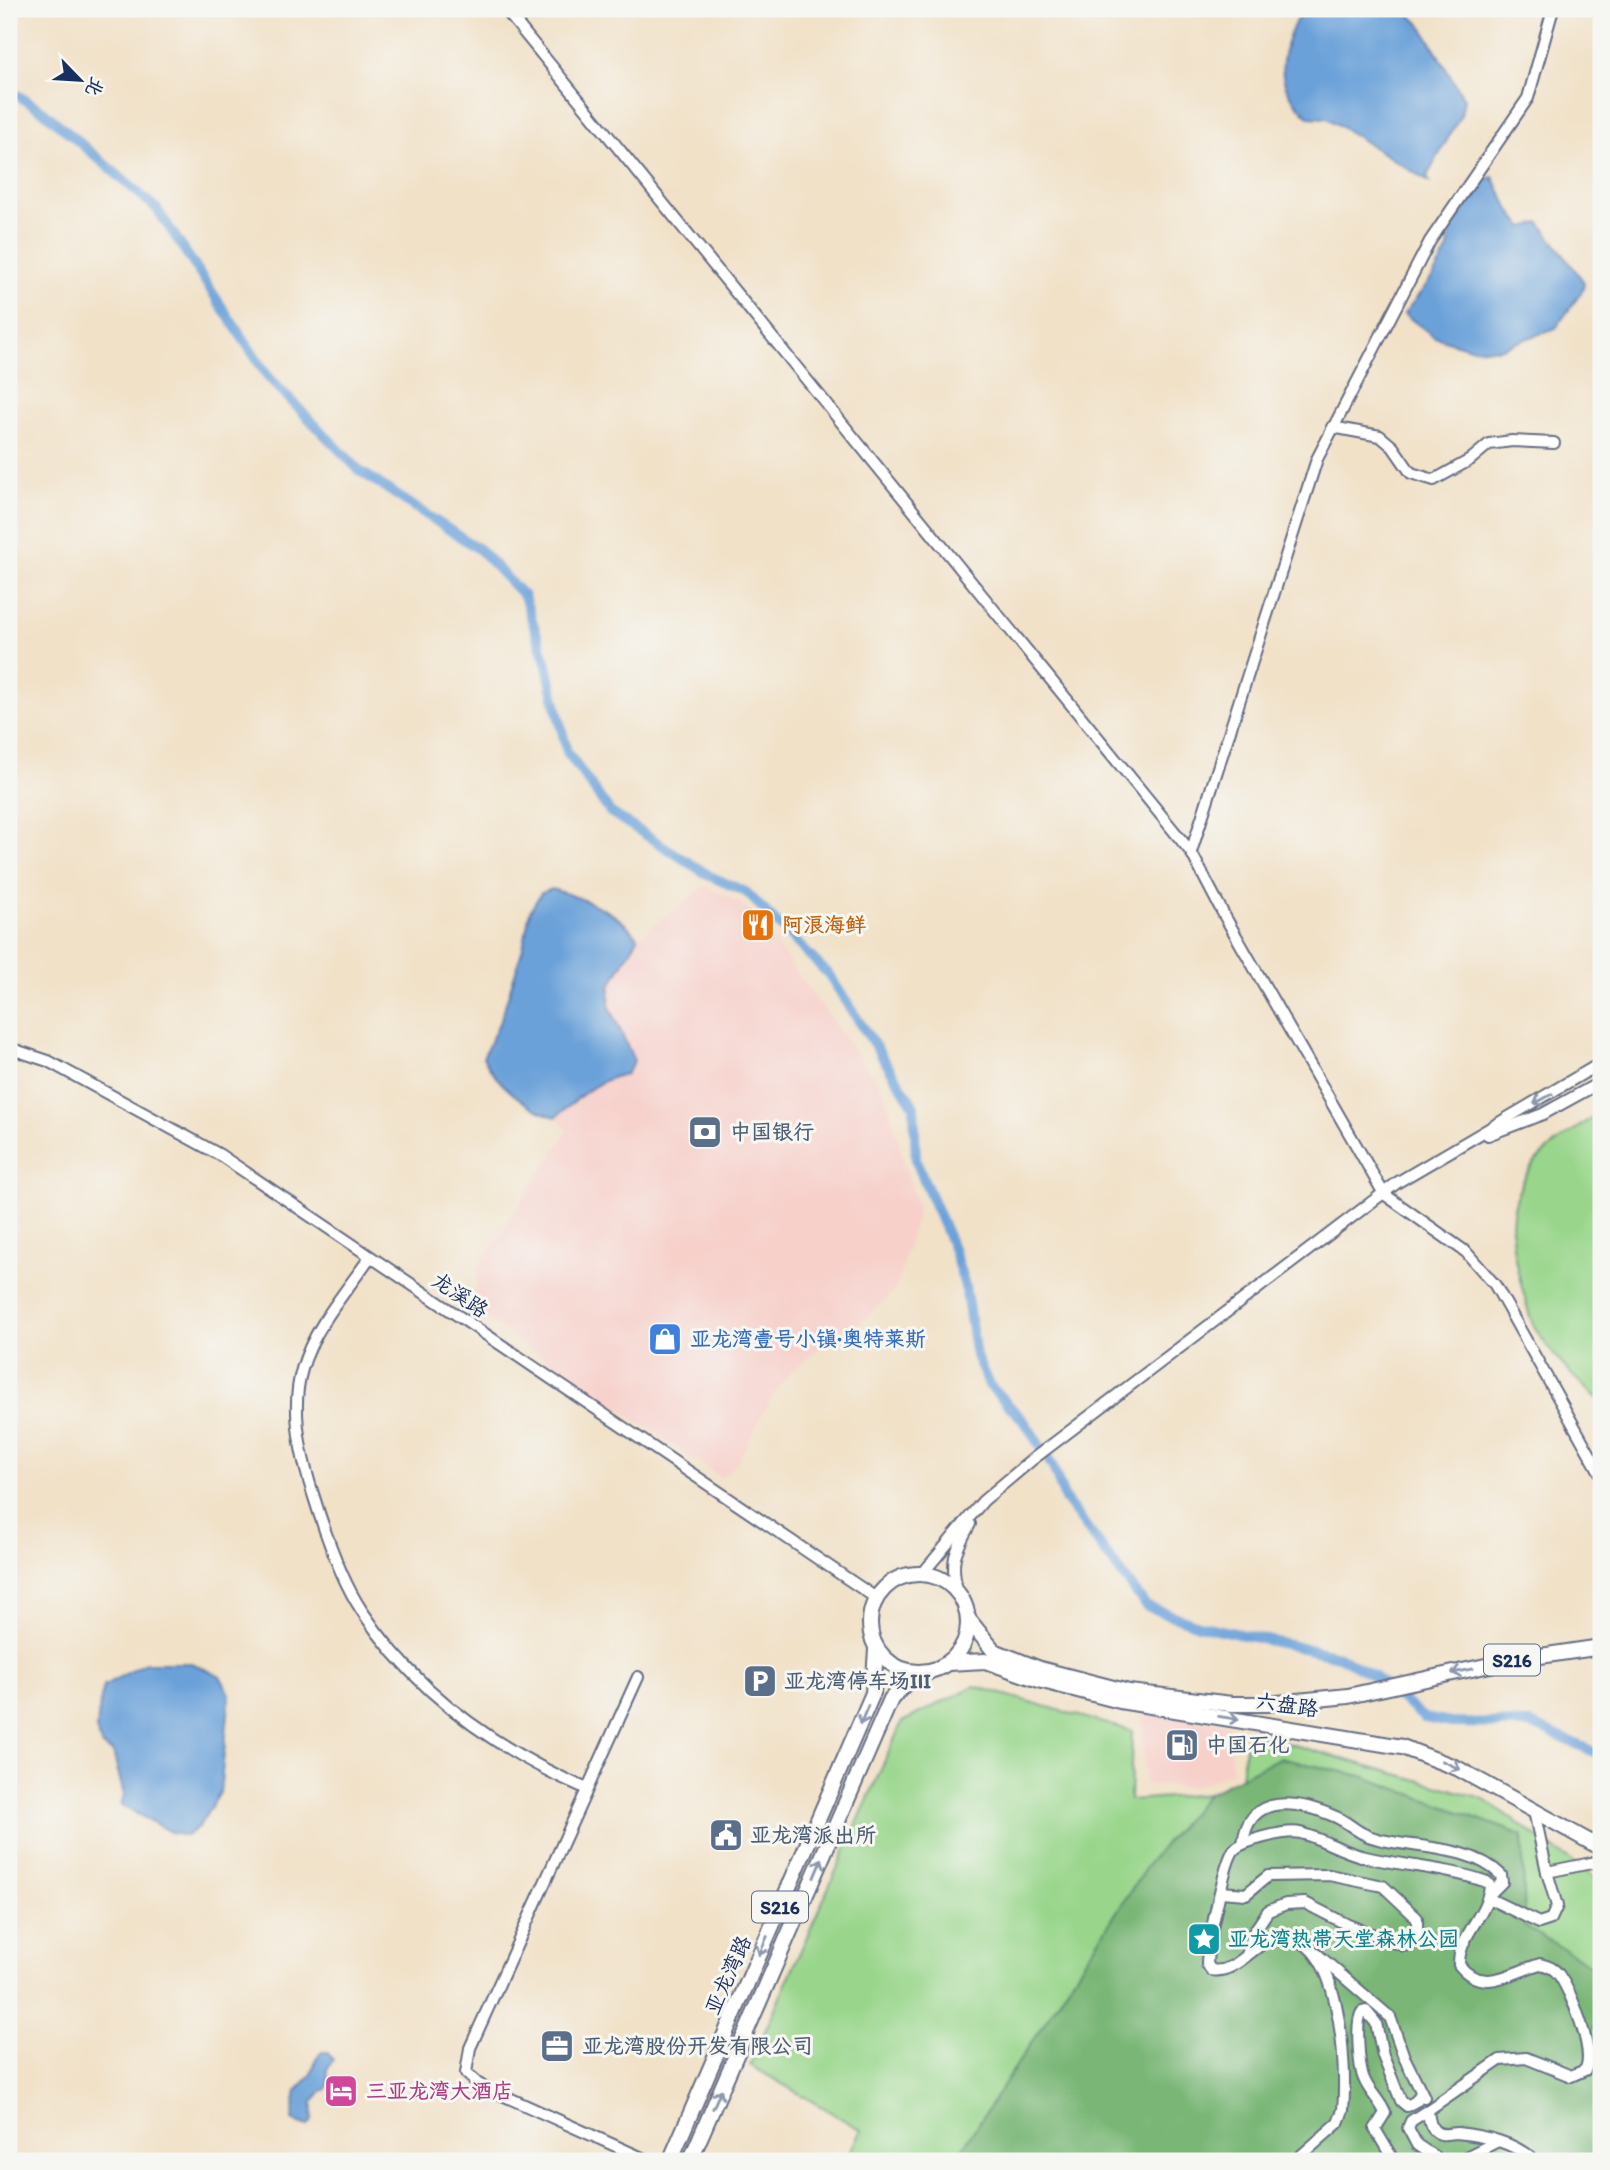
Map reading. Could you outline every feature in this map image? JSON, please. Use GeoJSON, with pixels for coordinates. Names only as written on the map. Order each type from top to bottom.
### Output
{"type":"FeatureCollection","features":[{"type":"Feature","properties":{"kind":"main road"},"geometry":{"type":"LineString","coordinates":[[876,1598],[888,1584],[905,1575],[923,1573],[942,1578],[957,1590]]}},
{"type":"Feature","properties":{"kind":"main road","name":"S216"},"geometry":{"type":"LineString","coordinates":[[957,1590],[969,1620]]}},
{"type":"Feature","properties":{"kind":"main road","name":"S216"},"geometry":{"type":"LineString","coordinates":[[876,1598],[870,1614],[870,1632],[876,1648]]}},
{"type":"Feature","properties":{"kind":"main road"},"geometry":{"type":"LineString","coordinates":[[948,1663],[964,1644],[969,1620]]}},
{"type":"Feature","properties":{"kind":"main road","name":"六盘路"},"geometry":{"type":"LineString","coordinates":[[969,1620],[985,1644],[1005,1656],[1051,1673],[1129,1692],[1196,1702],[1267,1704],[1362,1693],[1513,1660],[1601,1647]]}},
{"type":"Feature","properties":{"kind":"main road"},"geometry":{"type":"LineString","coordinates":[[876,1648],[890,1663],[909,1671],[929,1672]]}},
{"type":"Feature","properties":{"kind":"main road","name":"亚龙湾路"},"geometry":{"type":"LineString","coordinates":[[670,2161],[873,1693],[876,1648]]}},
{"type":"Feature","properties":{"kind":"main road","name":"六盘路"},"geometry":{"type":"LineString","coordinates":[[948,1663],[985,1661],[1040,1680],[1120,1701],[1383,1742],[1457,1768],[1601,1848]]}},
{"type":"Feature","properties":{"kind":"main road","name":"S216"},"geometry":{"type":"LineString","coordinates":[[929,1672],[948,1663]]}},
{"type":"Feature","properties":{"kind":"main road","name":"亚龙湾路"},"geometry":{"type":"LineString","coordinates":[[690,2161],[891,1699],[906,1683],[929,1672]]}},
{"type":"Feature","properties":{"kind":"street"},"geometry":{"type":"LineString","coordinates":[[505,9],[1191,852],[1237,939],[1384,1194],[1466,1252],[1495,1285],[1601,1474]]}},
{"type":"Feature","properties":{"kind":"street"},"geometry":{"type":"LineString","coordinates":[[1191,852],[1301,504],[1332,427],[1430,241],[1528,98],[1553,9]]}},
{"type":"Feature","properties":{"kind":"street"},"geometry":{"type":"LineString","coordinates":[[1332,427],[1380,436],[1393,447],[1411,473],[1434,480],[1470,460],[1489,444],[1555,443]]}},
{"type":"Feature","properties":{"kind":"street","name":"龙溪路"},"geometry":{"type":"LineString","coordinates":[[9,1048],[48,1061],[220,1156],[876,1598]]}},
{"type":"Feature","properties":{"kind":"street"},"geometry":{"type":"LineString","coordinates":[[923,1573],[983,1501],[1032,1459],[1384,1194],[1459,1145],[1601,1063]]}},
{"type":"Feature","properties":{"kind":"street"},"geometry":{"type":"LineString","coordinates":[[1459,1145],[1530,1120],[1601,1082]]}},
{"type":"Feature","properties":{"kind":"street"},"geometry":{"type":"LineString","coordinates":[[370,1257],[318,1329],[301,1371],[297,1418],[304,1466],[320,1516],[360,1610],[396,1657],[431,1694],[479,1731],[544,1771],[587,1789]]}},
{"type":"Feature","properties":{"kind":"street"},"geometry":{"type":"LineString","coordinates":[[957,1590],[953,1571],[954,1552],[983,1501]]}},
{"type":"Feature","properties":{"kind":"street"},"geometry":{"type":"LineString","coordinates":[[638,1677],[470,2048],[466,2073],[478,2084],[649,2161]]}},
{"type":"Feature","properties":{"kind":"street"},"geometry":{"type":"LineString","coordinates":[[1243,1844],[1244,1830],[1265,1807],[1286,1803],[1313,1808],[1339,1819],[1355,1832],[1399,1844],[1433,1847],[1486,1862],[1501,1875],[1502,1882],[1488,1897],[1463,1944],[1459,1965],[1474,1978],[1487,1980],[1513,1976],[1540,1964],[1552,1968],[1560,1976],[1579,2020],[1590,2055],[1589,2064],[1581,2074],[1571,2076],[1526,2058],[1500,2060],[1411,2121],[1408,2128],[1417,2145],[1441,2161]]}},
{"type":"Feature","properties":{"kind":"street"},"geometry":{"type":"LineString","coordinates":[[1488,1897],[1539,1923],[1551,1919],[1557,1906],[1534,1811]]}},
{"type":"Feature","properties":{"kind":"street"},"geometry":{"type":"LineString","coordinates":[[1488,1897],[1490,1886],[1481,1880],[1350,1853],[1321,1838],[1297,1832],[1282,1833],[1243,1844],[1234,1850],[1221,1880],[1221,1892],[1206,1964],[1211,1970],[1219,1971],[1274,1938],[1291,1938],[1303,1943],[1390,2017],[1404,2057],[1430,2109],[1429,2122],[1435,2131],[1442,2135],[1453,2133],[1517,2147],[1534,2161]]}},
{"type":"Feature","properties":{"kind":"street"},"geometry":{"type":"LineString","coordinates":[[1547,1872],[1601,1861]]}},
{"type":"Feature","properties":{"kind":"street"},"geometry":{"type":"LineString","coordinates":[[1221,1892],[1246,1894],[1268,1876],[1329,1875],[1383,1886],[1416,1918],[1417,1935],[1404,1946],[1348,1925],[1305,1903],[1286,1904],[1268,1910],[1254,1932],[1247,1956]]}},
{"type":"Feature","properties":{"kind":"street"},"geometry":{"type":"LineString","coordinates":[[1295,2161],[1338,2123],[1343,2105],[1340,2030],[1333,1986],[1313,1953],[1303,1943]]}},
{"type":"Feature","properties":{"kind":"street"},"geometry":{"type":"LineString","coordinates":[[1394,2161],[1375,2129],[1385,2113],[1380,2099],[1363,2078],[1357,2022],[1362,2012],[1366,2011],[1376,2023],[1383,2056],[1401,2101],[1407,2106],[1412,2104],[1421,2093]]}},
{"type":"Feature","properties":{"kind":"street"},"geometry":{"type":"LineString","coordinates":[[1458,2161],[1496,2142]]}},
{"type":"Feature","properties":{"kind":"shaded area"},"geometry":{"type":"Polygon","coordinates":[[[705,886],[744,905],[759,921],[884,1091],[918,1210],[896,1289],[858,1325],[844,1328],[793,1370],[771,1399],[737,1463],[721,1478],[473,1310],[478,1268],[568,1130],[556,1117],[590,1088],[611,1077],[626,1074],[616,1020],[609,1005],[610,986],[621,962],[638,938],[705,886]]]}},
{"type":"Feature","properties":{"kind":"shaded area"},"geometry":{"type":"Polygon","coordinates":[[[1142,1712],[1229,1725],[1232,1772],[1193,1787],[1145,1784],[1142,1712]]]}},
{"type":"Feature","properties":{"kind":"green space"},"geometry":{"type":"Polygon","coordinates":[[[1601,1110],[1601,1401],[1564,1366],[1534,1326],[1517,1266],[1512,1224],[1517,1195],[1530,1169],[1547,1150],[1601,1110]]]}},
{"type":"Feature","properties":{"kind":"green space","name":"亚龙湾热带天堂森林公园"},"geometry":{"type":"Polygon","coordinates":[[[974,1686],[1132,1731],[1130,1800],[1239,1792],[1247,1732],[1482,1798],[1601,1882],[1601,2161],[845,2161],[861,2130],[750,2065],[902,1722],[974,1686]]]}},
{"type":"Feature","properties":{"kind":"green space"},"geometry":{"type":"Polygon","coordinates":[[[1279,1758],[1362,1776],[1522,1835],[1525,1926],[1601,1971],[1601,2017],[1593,2027],[1601,2033],[1601,2161],[954,2161],[1150,1861],[1208,1793],[1279,1758]]]}},
{"type":"Feature","properties":{"kind":"water"},"geometry":{"type":"Polygon","coordinates":[[[1306,9],[1404,9],[1421,25],[1464,99],[1461,115],[1427,176],[1429,182],[1327,118],[1309,117],[1293,99],[1284,81],[1283,61],[1294,25],[1306,9]]]}},
{"type":"Feature","properties":{"kind":"water"},"geometry":{"type":"Polygon","coordinates":[[[1493,177],[1514,216],[1524,227],[1540,223],[1584,282],[1583,290],[1556,328],[1499,349],[1470,348],[1435,337],[1404,314],[1434,275],[1448,249],[1450,231],[1485,179],[1493,177]]]}},
{"type":"Feature","properties":{"kind":"water"},"geometry":{"type":"Polygon","coordinates":[[[552,889],[587,901],[610,913],[621,920],[638,938],[610,986],[609,1005],[634,1061],[626,1074],[597,1085],[556,1117],[524,1102],[504,1086],[483,1057],[501,1019],[523,948],[530,911],[541,893],[552,889]]]}},
{"type":"Feature","properties":{"kind":"water"},"geometry":{"type":"Polygon","coordinates":[[[146,1663],[192,1663],[220,1676],[230,1694],[220,1793],[199,1826],[186,1836],[172,1833],[121,1805],[124,1795],[113,1752],[102,1746],[96,1730],[103,1686],[146,1663]]]}},
{"type":"Feature","properties":{"kind":"water"},"geometry":{"type":"Polygon","coordinates":[[[322,2052],[327,2052],[333,2060],[327,2069],[328,2087],[313,2102],[312,2121],[308,2126],[292,2120],[297,2090],[312,2074],[316,2058],[322,2052]]]}},
{"type":"Feature","properties":{"kind":"waterway"},"geometry":{"type":"LineString","coordinates":[[9,90],[43,111],[157,209],[269,378],[360,471],[480,550],[524,596],[546,662],[567,752],[610,812],[710,876],[746,892],[829,975],[914,1106],[916,1161],[953,1248],[965,1286],[976,1356],[989,1385],[1025,1422],[1053,1467],[1065,1499],[1146,1606],[1198,1625],[1339,1656],[1372,1675],[1424,1718],[1451,1723],[1531,1724],[1601,1755]]}},
{"type":"Feature","properties":{"kind":"place","name":"阿浪海鲜"},"geometry":{"type":"Point","coordinates":[758,925]}},
{"type":"Feature","properties":{"kind":"place","name":"中国银行"},"geometry":{"type":"Point","coordinates":[705,1132]}},
{"type":"Feature","properties":{"kind":"place","name":"亚龙湾壹号小镇·奥特莱斯"},"geometry":{"type":"Point","coordinates":[665,1339]}},
{"type":"Feature","properties":{"kind":"place","name":"亚龙湾停车场III"},"geometry":{"type":"Point","coordinates":[760,1681]}},
{"type":"Feature","properties":{"kind":"place","name":"中国石化"},"geometry":{"type":"Point","coordinates":[1182,1745]}},
{"type":"Feature","properties":{"kind":"place","name":"亚龙湾派出所"},"geometry":{"type":"Point","coordinates":[726,1835]}},
{"type":"Feature","properties":{"kind":"place","name":"亚龙湾热带天堂森林公园"},"geometry":{"type":"Point","coordinates":[1204,1939]}},
{"type":"Feature","properties":{"kind":"place","name":"亚龙湾股份开发有限公司"},"geometry":{"type":"Point","coordinates":[557,2046]}},
{"type":"Feature","properties":{"kind":"place","name":"三亚龙湾大酒店"},"geometry":{"type":"Point","coordinates":[341,2091]}}]}
